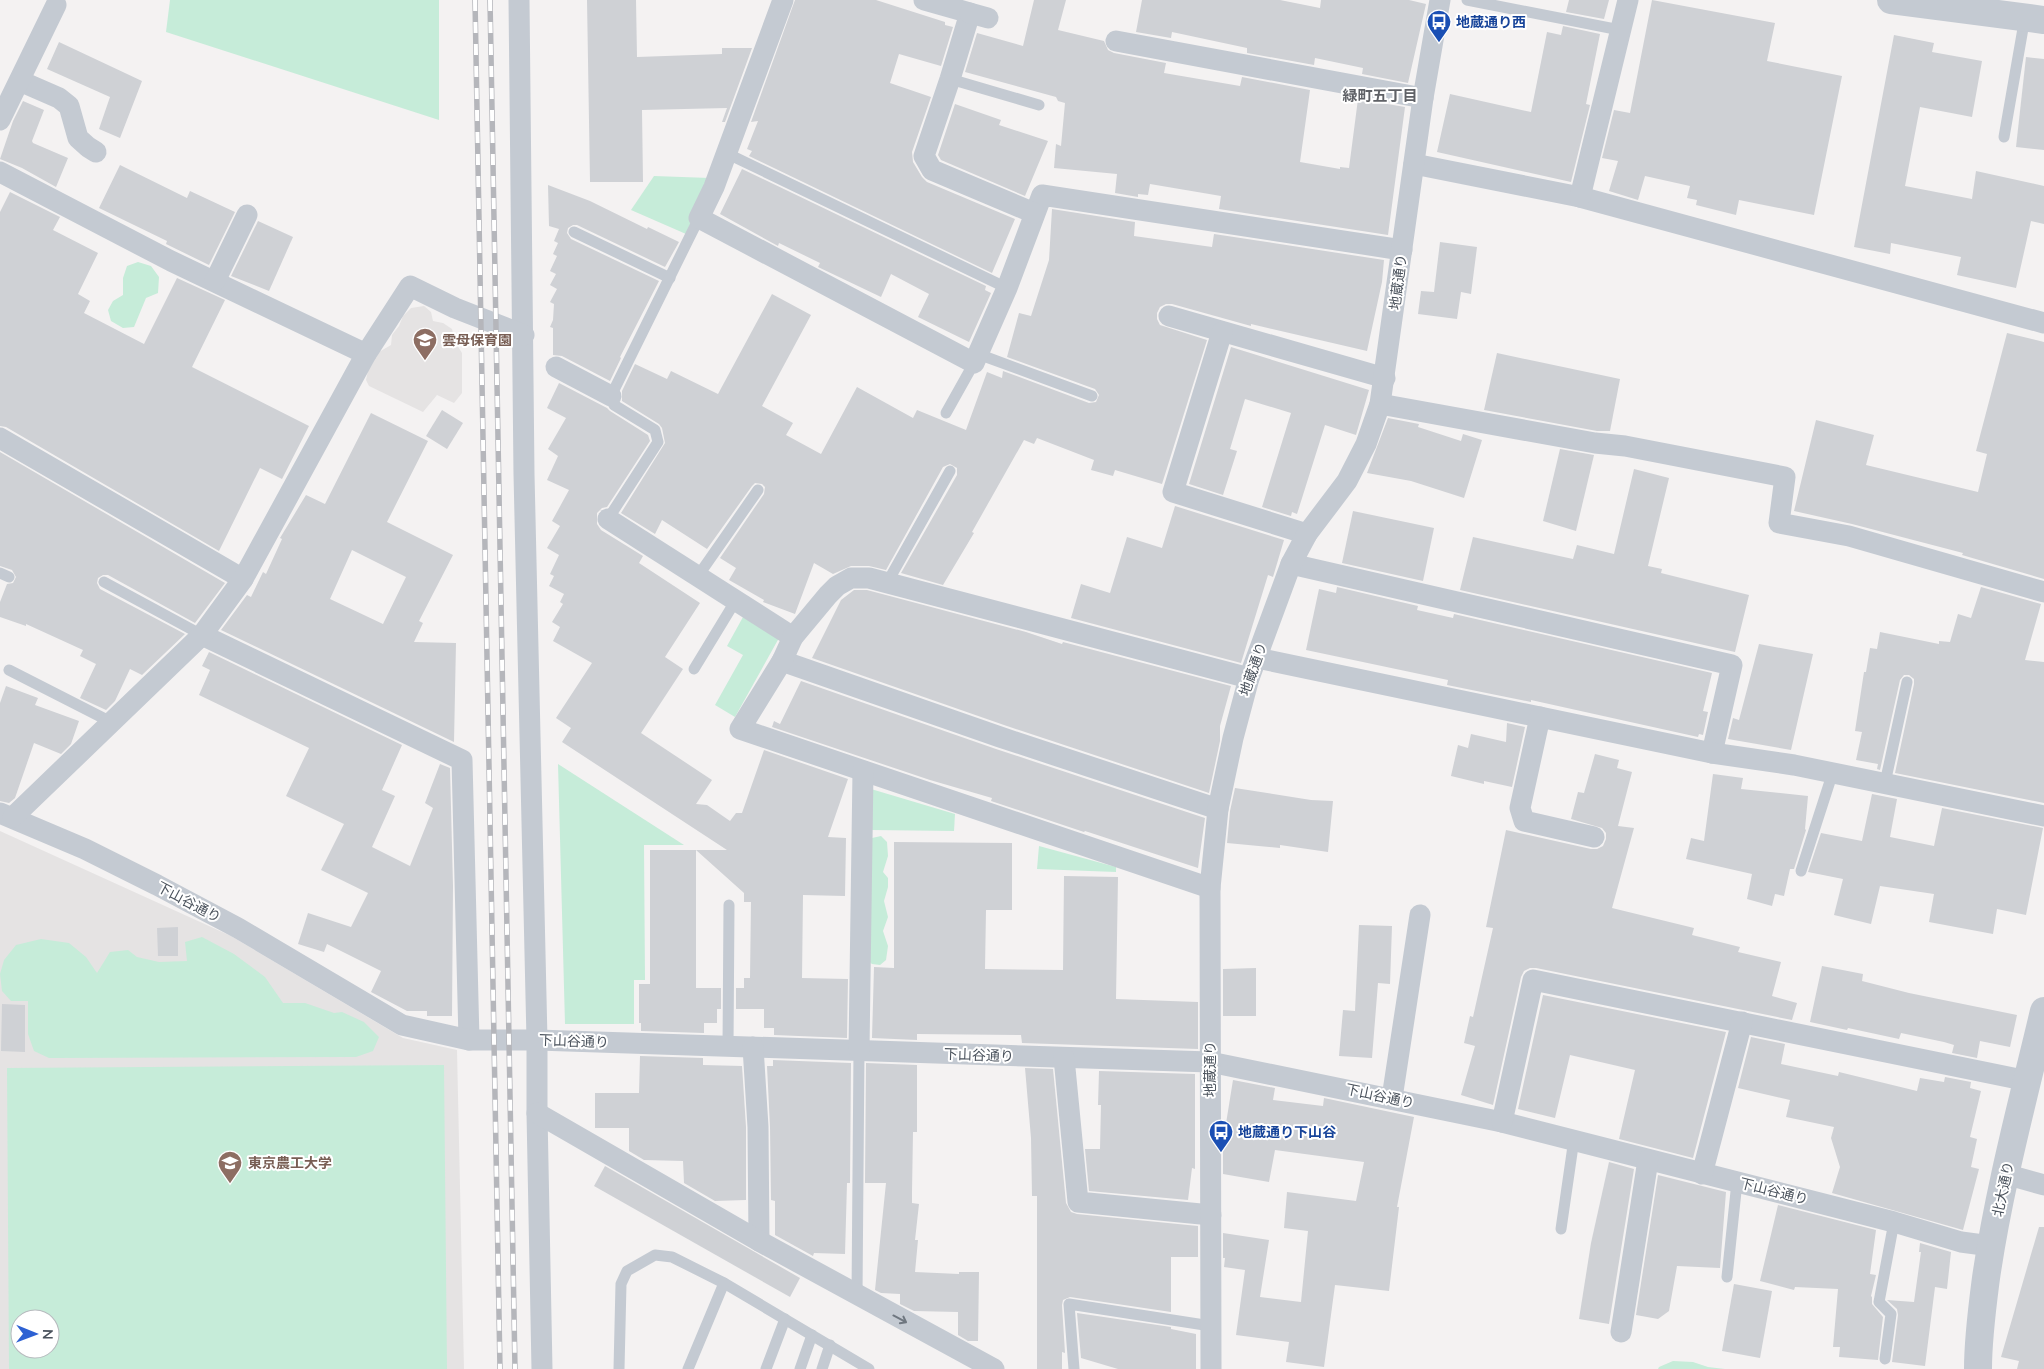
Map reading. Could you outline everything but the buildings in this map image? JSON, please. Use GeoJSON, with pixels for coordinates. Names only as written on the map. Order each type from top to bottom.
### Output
{"type":"FeatureCollection","features":[{"type":"Feature","properties":{"kind":"street"},"geometry":{"type":"LineString","coordinates":[[519,0],[524,474],[537,1040],[542,1369]]}},
{"type":"Feature","properties":{"kind":"street"},"geometry":{"type":"LineString","coordinates":[[783,0],[714,187],[699,218],[976,359],[1007,288],[1042,195],[1402,250]]}},
{"type":"Feature","properties":{"kind":"street"},"geometry":{"type":"LineString","coordinates":[[924,0],[979,16],[950,79],[924,156],[932,170],[1034,213]]}},
{"type":"Feature","properties":{"kind":"street","name":"地蔵通り"},"geometry":{"type":"LineString","coordinates":[[1211,1369],[1210,888],[1218,809],[1233,738],[1249,678],[1291,564],[1307,534],[1347,482],[1366,444],[1380,404],[1423,98],[1440,0]]}},
{"type":"Feature","properties":{"kind":"street"},"geometry":{"type":"LineString","coordinates":[[1580,197],[1628,0]]}},
{"type":"Feature","properties":{"kind":"street"},"geometry":{"type":"LineString","coordinates":[[1891,0],[2034,19]]}},
{"type":"Feature","properties":{"kind":"street"},"geometry":{"type":"LineString","coordinates":[[0,120],[56,5]]}},
{"type":"Feature","properties":{"kind":"street"},"geometry":{"type":"LineString","coordinates":[[1116,41],[1423,98]]}},
{"type":"Feature","properties":{"kind":"street"},"geometry":{"type":"LineString","coordinates":[[20,81],[59,98],[69,106],[78,138],[96,152]]}},
{"type":"Feature","properties":{"kind":"street"},"geometry":{"type":"LineString","coordinates":[[1414,164],[1580,197],[2044,323]]}},
{"type":"Feature","properties":{"kind":"street"},"geometry":{"type":"LineString","coordinates":[[0,172],[171,261],[366,354]]}},
{"type":"Feature","properties":{"kind":"street"},"geometry":{"type":"LineString","coordinates":[[215,281],[247,215]]}},
{"type":"Feature","properties":{"kind":"street"},"geometry":{"type":"LineString","coordinates":[[7,815],[111,722],[202,634],[243,579],[366,354],[410,286],[455,308],[524,335]]}},
{"type":"Feature","properties":{"kind":"street"},"geometry":{"type":"LineString","coordinates":[[1169,316],[1385,378]]}},
{"type":"Feature","properties":{"kind":"street"},"geometry":{"type":"LineString","coordinates":[[1222,332],[1173,492],[1307,534]]}},
{"type":"Feature","properties":{"kind":"street"},"geometry":{"type":"LineString","coordinates":[[556,366],[611,396]]}},
{"type":"Feature","properties":{"kind":"street"},"geometry":{"type":"LineString","coordinates":[[1380,404],[1595,443],[1625,446],[1785,477],[1779,523],[1849,536],[2044,592]]}},
{"type":"Feature","properties":{"kind":"street"},"geometry":{"type":"LineString","coordinates":[[0,438],[243,579]]}},
{"type":"Feature","properties":{"kind":"street"},"geometry":{"type":"LineString","coordinates":[[608,519],[794,637]]}},
{"type":"Feature","properties":{"kind":"street"},"geometry":{"type":"LineString","coordinates":[[1291,564],[1732,665],[1712,753]]}},
{"type":"Feature","properties":{"kind":"street"},"geometry":{"type":"LineString","coordinates":[[1210,888],[740,729],[782,662],[794,637],[828,595],[837,586],[851,578],[869,578],[1249,678]]}},
{"type":"Feature","properties":{"kind":"street"},"geometry":{"type":"LineString","coordinates":[[202,634],[462,760],[469,1040]]}},
{"type":"Feature","properties":{"kind":"street"},"geometry":{"type":"LineString","coordinates":[[1257,658],[1712,753],[1885,783],[2044,816]]}},
{"type":"Feature","properties":{"kind":"street"},"geometry":{"type":"LineString","coordinates":[[782,662],[1218,809]]}},
{"type":"Feature","properties":{"kind":"street"},"geometry":{"type":"LineString","coordinates":[[1540,717],[1520,808],[1524,821],[1594,836]]}},
{"type":"Feature","properties":{"kind":"street"},"geometry":{"type":"LineString","coordinates":[[859,1050],[863,771]]}},
{"type":"Feature","properties":{"kind":"street","name":"下山谷通り"},"geometry":{"type":"LineString","coordinates":[[7,815],[101,856],[238,928],[402,1025],[469,1040],[537,1040],[1210,1062],[1502,1122],[1894,1222],[1960,1242],[1991,1246]]}},
{"type":"Feature","properties":{"kind":"street"},"geometry":{"type":"LineString","coordinates":[[1392,1098],[1420,915]]}},
{"type":"Feature","properties":{"kind":"street"},"geometry":{"type":"LineString","coordinates":[[1502,1122],[1533,980],[2028,1081]]}},
{"type":"Feature","properties":{"kind":"street","name":"北大通り"},"geometry":{"type":"LineString","coordinates":[[1978,1369],[1978,1338],[1991,1246],[2005,1174],[2044,1011]]}},
{"type":"Feature","properties":{"kind":"street"},"geometry":{"type":"LineString","coordinates":[[1702,1174],[1742,1022]]}},
{"type":"Feature","properties":{"kind":"street"},"geometry":{"type":"LineString","coordinates":[[753,1047],[758,1127],[759,1241]]}},
{"type":"Feature","properties":{"kind":"street"},"geometry":{"type":"LineString","coordinates":[[1064,1058],[1078,1202],[1211,1215]]}},
{"type":"Feature","properties":{"kind":"street"},"geometry":{"type":"LineString","coordinates":[[537,1113],[857,1296],[994,1369]]}},
{"type":"Feature","properties":{"kind":"street"},"geometry":{"type":"LineString","coordinates":[[1621,1332],[1648,1160]]}},
{"type":"Feature","properties":{"kind":"street"},"geometry":{"type":"LineString","coordinates":[[2005,1174],[2044,1185]]}},
{"type":"Feature","properties":{"kind":"lane"},"geometry":{"type":"LineString","coordinates":[[1467,0],[1620,30]]}},
{"type":"Feature","properties":{"kind":"lane"},"geometry":{"type":"LineString","coordinates":[[2004,137],[2034,19]]}},
{"type":"Feature","properties":{"kind":"lane"},"geometry":{"type":"LineString","coordinates":[[950,79],[1039,105]]}},
{"type":"Feature","properties":{"kind":"lane"},"geometry":{"type":"LineString","coordinates":[[726,154],[1007,288]]}},
{"type":"Feature","properties":{"kind":"lane"},"geometry":{"type":"LineString","coordinates":[[608,519],[658,442],[655,430],[614,404],[611,396],[699,218]]}},
{"type":"Feature","properties":{"kind":"lane"},"geometry":{"type":"LineString","coordinates":[[574,232],[670,278]]}},
{"type":"Feature","properties":{"kind":"lane"},"geometry":{"type":"LineString","coordinates":[[946,413],[976,359],[1092,396]]}},
{"type":"Feature","properties":{"kind":"lane"},"geometry":{"type":"LineString","coordinates":[[888,583],[950,471]]}},
{"type":"Feature","properties":{"kind":"lane"},"geometry":{"type":"LineString","coordinates":[[698,576],[758,490]]}},
{"type":"Feature","properties":{"kind":"lane"},"geometry":{"type":"LineString","coordinates":[[104,582],[202,634]]}},
{"type":"Feature","properties":{"kind":"lane"},"geometry":{"type":"LineString","coordinates":[[694,669],[736,600]]}},
{"type":"Feature","properties":{"kind":"lane"},"geometry":{"type":"LineString","coordinates":[[9,670],[111,722]]}},
{"type":"Feature","properties":{"kind":"lane"},"geometry":{"type":"LineString","coordinates":[[1885,783],[1907,682]]}},
{"type":"Feature","properties":{"kind":"lane"},"geometry":{"type":"LineString","coordinates":[[1801,871],[1832,774]]}},
{"type":"Feature","properties":{"kind":"lane"},"geometry":{"type":"LineString","coordinates":[[728,1046],[729,906]]}},
{"type":"Feature","properties":{"kind":"lane"},"geometry":{"type":"LineString","coordinates":[[857,1296],[859,1050]]}},
{"type":"Feature","properties":{"kind":"lane"},"geometry":{"type":"LineString","coordinates":[[1561,1229],[1574,1139]]}},
{"type":"Feature","properties":{"kind":"lane"},"geometry":{"type":"LineString","coordinates":[[1727,1277],[1737,1182]]}},
{"type":"Feature","properties":{"kind":"lane"},"geometry":{"type":"LineString","coordinates":[[1885,1359],[1891,1314],[1879,1302],[1894,1222]]}},
{"type":"Feature","properties":{"kind":"lane"},"geometry":{"type":"LineString","coordinates":[[619,1369],[621,1284],[628,1271],[655,1255],[672,1257],[724,1283],[869,1369]]}},
{"type":"Feature","properties":{"kind":"lane"},"geometry":{"type":"LineString","coordinates":[[688,1369],[724,1283]]}},
{"type":"Feature","properties":{"kind":"lane"},"geometry":{"type":"LineString","coordinates":[[1074,1369],[1069,1304],[1211,1326]]}},
{"type":"Feature","properties":{"kind":"lane"},"geometry":{"type":"LineString","coordinates":[[766,1369],[785,1319]]}},
{"type":"Feature","properties":{"kind":"lane"},"geometry":{"type":"LineString","coordinates":[[800,1369],[812,1335]]}},
{"type":"Feature","properties":{"kind":"lane"},"geometry":{"type":"LineString","coordinates":[[822,1369],[830,1345]]}},
{"type":"Feature","properties":{"kind":"shaded area"},"geometry":{"type":"Polygon","coordinates":[[[424,306],[431,312],[433,321],[443,323],[452,329],[455,342],[462,353],[462,393],[454,403],[437,395],[423,412],[369,386],[366,380],[368,371],[379,352],[391,345],[392,335],[399,326],[403,316],[411,308],[424,306]]]}},
{"type":"Feature","properties":{"kind":"shaded area","name":"東京農工大学"},"geometry":{"type":"Polygon","coordinates":[[[0,831],[231,936],[403,1038],[457,1050],[464,1369],[0,1369],[0,831]]]}},
{"type":"Feature","properties":{"kind":"green space"},"geometry":{"type":"Polygon","coordinates":[[[170,0],[439,0],[439,120],[166,32],[170,0]]]}},
{"type":"Feature","properties":{"kind":"green space"},"geometry":{"type":"Polygon","coordinates":[[[654,176],[710,178],[686,234],[631,210],[654,176]]]}},
{"type":"Feature","properties":{"kind":"green space"},"geometry":{"type":"Polygon","coordinates":[[[138,262],[151,266],[159,277],[158,293],[146,298],[134,327],[123,328],[111,321],[108,310],[113,301],[123,295],[123,278],[127,266],[138,262]]]}},
{"type":"Feature","properties":{"kind":"green space"},"geometry":{"type":"Polygon","coordinates":[[[743,617],[779,638],[735,717],[715,705],[743,655],[727,646],[743,617]]]}},
{"type":"Feature","properties":{"kind":"green space"},"geometry":{"type":"Polygon","coordinates":[[[558,764],[684,845],[644,845],[645,980],[634,980],[634,1024],[565,1024],[558,764]]]}},
{"type":"Feature","properties":{"kind":"green space"},"geometry":{"type":"Polygon","coordinates":[[[871,789],[955,814],[954,831],[871,830],[871,789]]]}},
{"type":"Feature","properties":{"kind":"green space"},"geometry":{"type":"Polygon","coordinates":[[[881,836],[887,842],[888,856],[883,872],[888,878],[888,887],[884,901],[888,917],[883,931],[888,946],[886,960],[880,965],[872,964],[866,959],[868,887],[872,872],[869,868],[872,838],[881,836]]]}},
{"type":"Feature","properties":{"kind":"green space"},"geometry":{"type":"Polygon","coordinates":[[[1039,846],[1116,867],[1116,872],[1037,869],[1039,846]]]}},
{"type":"Feature","properties":{"kind":"green space"},"geometry":{"type":"Polygon","coordinates":[[[202,937],[234,954],[265,977],[283,1003],[305,1003],[334,1013],[342,1012],[364,1022],[379,1037],[373,1051],[356,1057],[49,1058],[34,1051],[28,1034],[28,1001],[11,1001],[2,991],[0,974],[4,960],[16,945],[41,939],[69,943],[86,957],[97,973],[110,952],[128,950],[137,957],[159,962],[187,961],[185,942],[202,937]]]}},
{"type":"Feature","properties":{"kind":"green space","name":"東京農工大学"},"geometry":{"type":"Polygon","coordinates":[[[444,1065],[447,1369],[9,1369],[7,1068],[444,1065]]]}},
{"type":"Feature","properties":{"kind":"green space"},"geometry":{"type":"Polygon","coordinates":[[[1673,1361],[1693,1362],[1708,1367],[1725,1369],[1658,1369],[1673,1361]]]}},
{"type":"Feature","properties":{"kind":"railway"},"geometry":{"type":"LineString","coordinates":[[475,0],[500,1369]]}},
{"type":"Feature","properties":{"kind":"railway"},"geometry":{"type":"LineString","coordinates":[[490,0],[515,1369]]}},
{"type":"Feature","properties":{"kind":"place","name":"地蔵通り西"},"geometry":{"type":"Point","coordinates":[1439,43]}},
{"type":"Feature","properties":{"kind":"place","name":"雲母保育園"},"geometry":{"type":"Point","coordinates":[425,361]}},
{"type":"Feature","properties":{"kind":"place","name":"地蔵通り下山谷"},"geometry":{"type":"Point","coordinates":[1221,1153]}},
{"type":"Feature","properties":{"kind":"place","name":"東京農工大学"},"geometry":{"type":"Point","coordinates":[230,1184]}},
{"type":"Feature","properties":{"kind":"district","name":"緑町五丁目"},"geometry":{"type":"Point","coordinates":[1380,96]}}]}
